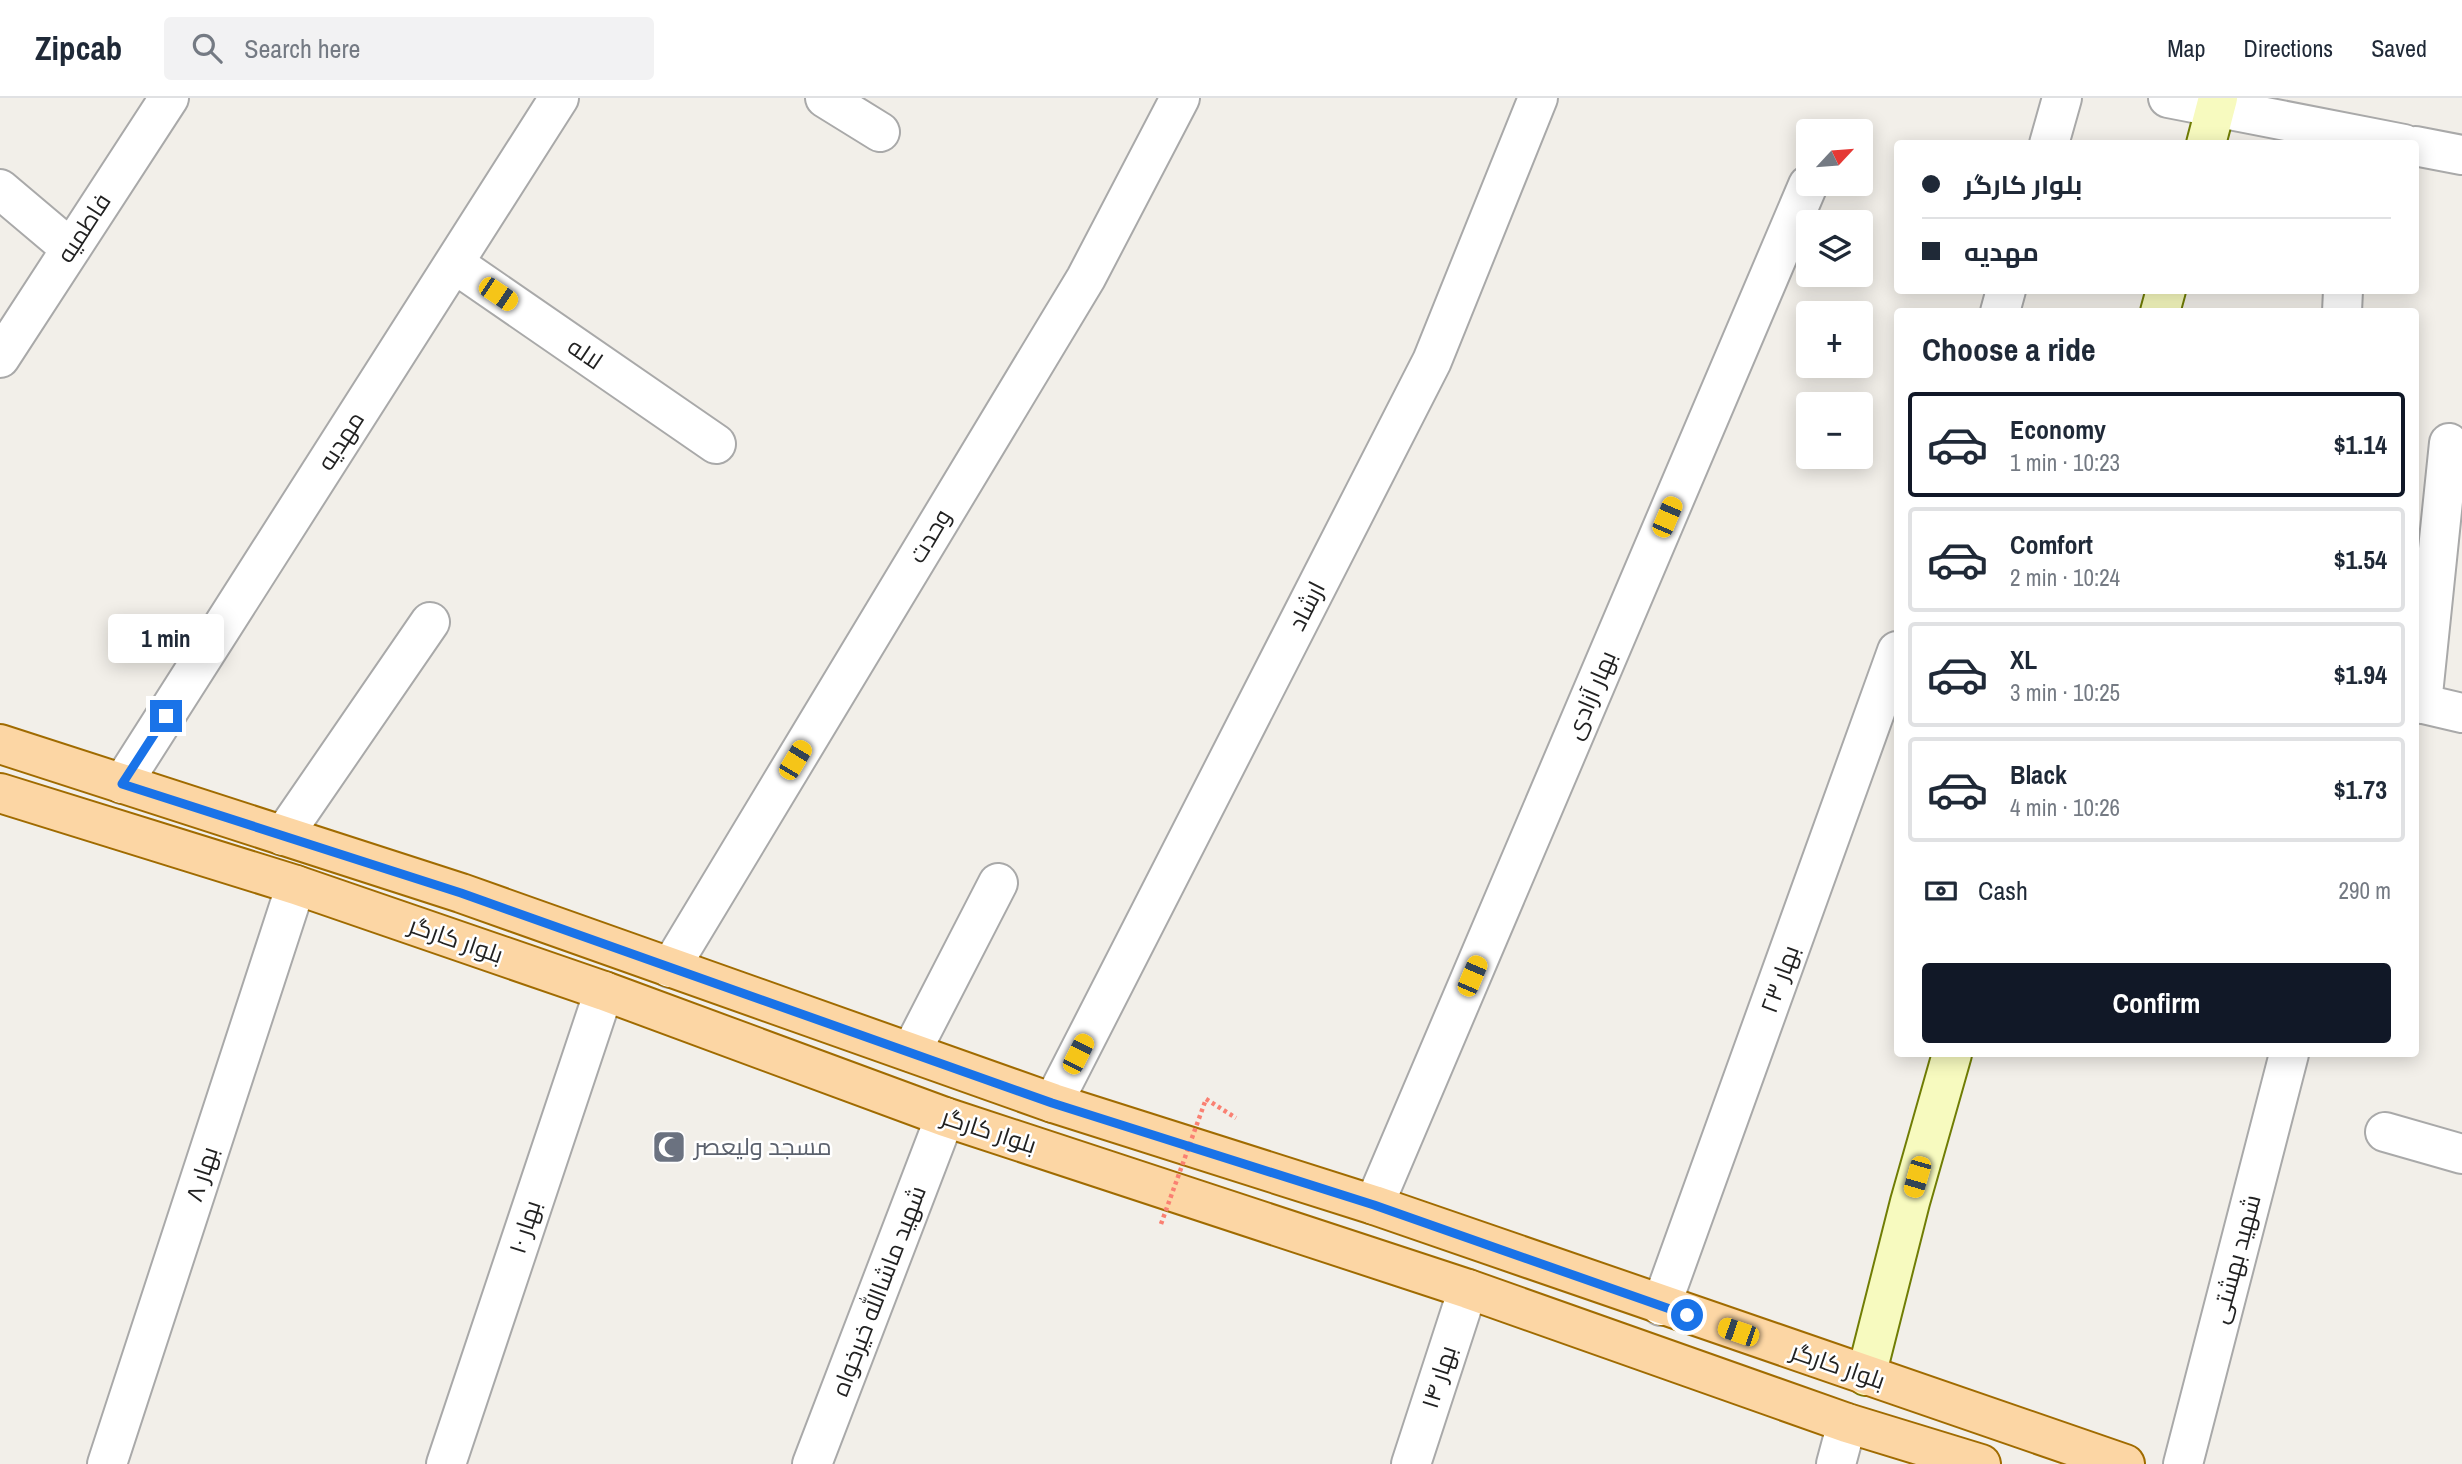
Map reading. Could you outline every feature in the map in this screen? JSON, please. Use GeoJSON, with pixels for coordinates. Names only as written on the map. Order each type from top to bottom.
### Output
{"type":"FeatureCollection","features":[{"type":"Feature","properties":{"kind":"main road","name":"بلوار کارگر"},"geometry":{"type":"LineString","coordinates":[[0,744],[461,893],[1052,1103],[1374,1205],[2124,1464]]}},
{"type":"Feature","properties":{"kind":"main road","name":"بلوار کارگر"},"geometry":{"type":"LineString","coordinates":[[0,793],[296,885],[604,991],[945,1117],[1468,1289],[1847,1423],[1981,1464]]}},
{"type":"Feature","properties":{"kind":"street","name":"فاطمیه"},"geometry":{"type":"LineString","coordinates":[[0,358],[169,98]]}},
{"type":"Feature","properties":{"kind":"street","name":"مهدیه"},"geometry":{"type":"LineString","coordinates":[[122,784],[559,98]]}},
{"type":"Feature","properties":{"kind":"street","name":"وحدت"},"geometry":{"type":"LineString","coordinates":[[670,968],[1086,278],[1180,98]]}},
{"type":"Feature","properties":{"kind":"street","name":"ارشاد"},"geometry":{"type":"LineString","coordinates":[[1052,1103],[1432,361],[1538,98]]}},
{"type":"Feature","properties":{"kind":"street"},"geometry":{"type":"LineString","coordinates":[[2050,140],[2062,98]]}},
{"type":"Feature","properties":{"kind":"street"},"geometry":{"type":"LineString","coordinates":[[2168,98],[2214,117],[2366,140]]}},
{"type":"Feature","properties":{"kind":"street"},"geometry":{"type":"LineString","coordinates":[[828,99],[880,132]]}},
{"type":"Feature","properties":{"kind":"street"},"geometry":{"type":"LineString","coordinates":[[2419,147],[2462,155]]}},
{"type":"Feature","properties":{"kind":"street"},"geometry":{"type":"LineString","coordinates":[[0,189],[71,249]]}},
{"type":"Feature","properties":{"kind":"street","name":"بهار آزادی"},"geometry":{"type":"LineString","coordinates":[[1374,1205],[1804,196]]}},
{"type":"Feature","properties":{"kind":"street","name":"لاله"},"geometry":{"type":"LineString","coordinates":[[454,264],[716,444]]}},
{"type":"Feature","properties":{"kind":"street"},"geometry":{"type":"LineString","coordinates":[[2449,443],[2419,703],[2462,713]]}},
{"type":"Feature","properties":{"kind":"street"},"geometry":{"type":"LineString","coordinates":[[283,836],[430,622]]}},
{"type":"Feature","properties":{"kind":"street","name":"بهار ۲۳"},"geometry":{"type":"LineString","coordinates":[[1661,1306],[1894,659]]}},
{"type":"Feature","properties":{"kind":"street"},"geometry":{"type":"LineString","coordinates":[[911,1052],[998,883]]}},
{"type":"Feature","properties":{"kind":"street","name":"بهار ۸"},"geometry":{"type":"LineString","coordinates":[[107,1464],[296,885]]}},
{"type":"Feature","properties":{"kind":"street","name":"بهار ۱۰"},"geometry":{"type":"LineString","coordinates":[[446,1464],[604,991]]}},
{"type":"Feature","properties":{"kind":"street"},"geometry":{"type":"LineString","coordinates":[[1866,1376],[1910,1202],[1951,1057]]}},
{"type":"Feature","properties":{"kind":"street","name":"شهید بهشتی"},"geometry":{"type":"LineString","coordinates":[[2183,1464],[2288,1057]]}},
{"type":"Feature","properties":{"kind":"street","name":"شهید ماشاالله خیرخواه"},"geometry":{"type":"LineString","coordinates":[[812,1464],[945,1117]]}},
{"type":"Feature","properties":{"kind":"street"},"geometry":{"type":"LineString","coordinates":[[2385,1132],[2462,1154]]}},
{"type":"Feature","properties":{"kind":"street","name":"بهار ۱۴"},"geometry":{"type":"LineString","coordinates":[[1411,1464],[1468,1289]]}},
{"type":"Feature","properties":{"kind":"street"},"geometry":{"type":"LineString","coordinates":[[1836,1464],[1847,1423]]}},
{"type":"Feature","properties":{"kind":"path"},"geometry":{"type":"LineString","coordinates":[[1161,1224],[1206,1099],[1244,1123]]}},
{"type":"Feature","properties":{"kind":"place","name":"مسجد ولیعصر"},"geometry":{"type":"Point","coordinates":[669,1147]}},
{"type":"Feature","properties":{"kind":"route"},"geometry":{"type":"LineString","coordinates":[[166,716],[122,784],[461,893],[1052,1103],[1374,1205],[1687,1315]]}}]}
